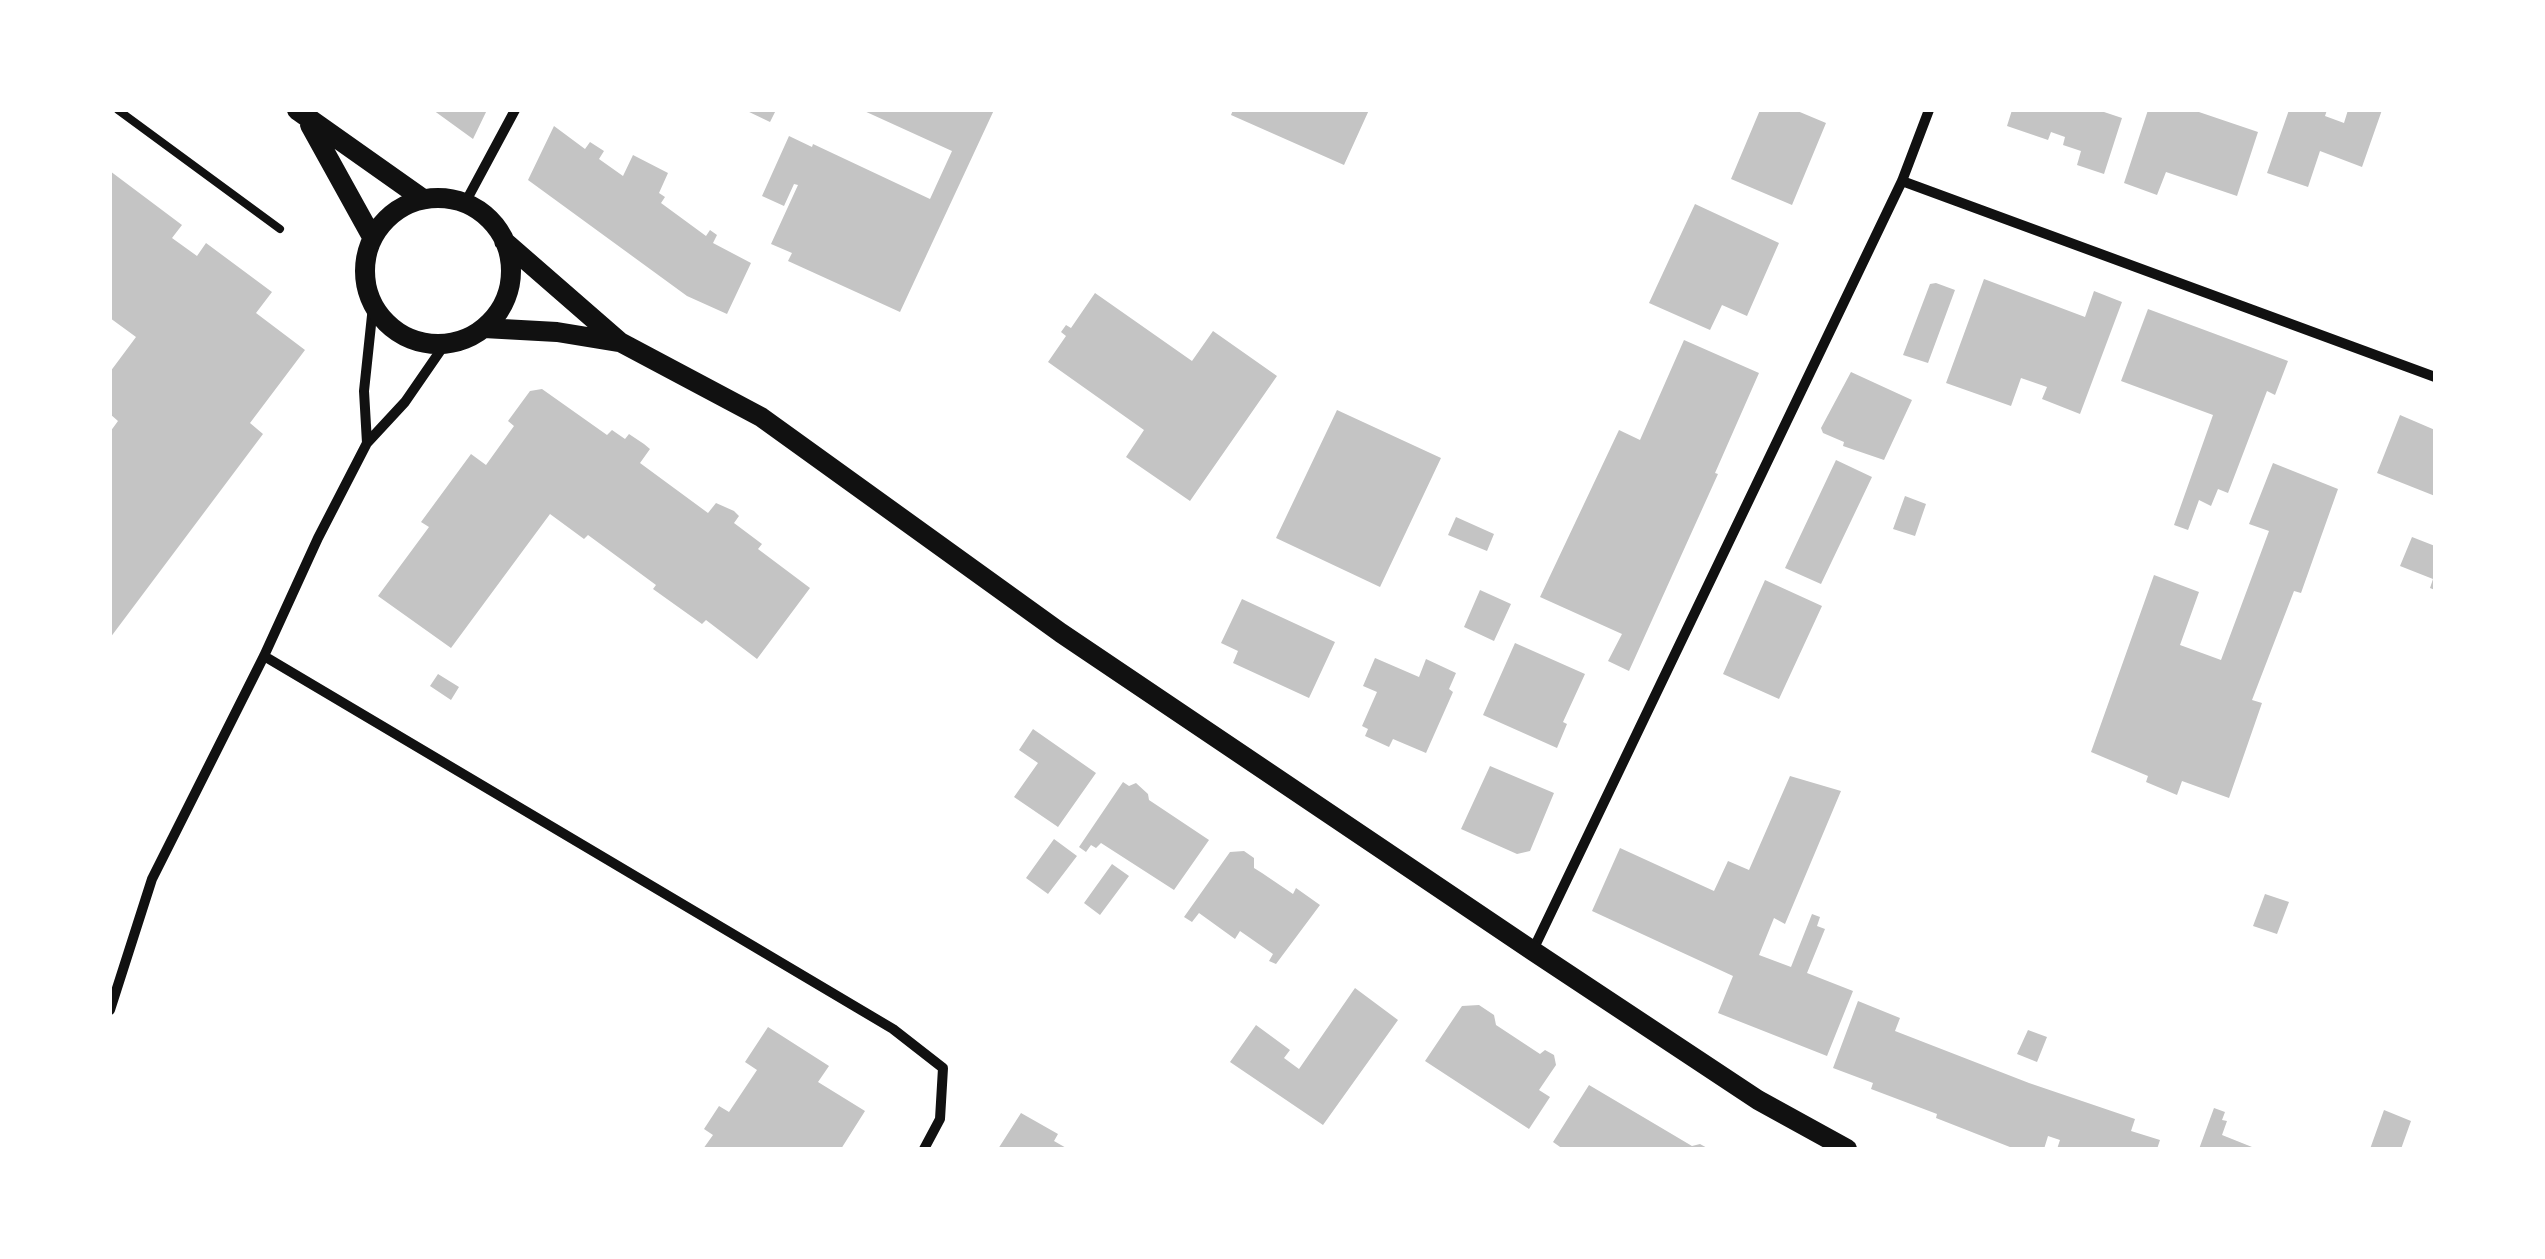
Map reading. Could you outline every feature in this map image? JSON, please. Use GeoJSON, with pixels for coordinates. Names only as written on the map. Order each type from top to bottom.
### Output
{"type":"FeatureCollection","features":[{"type":"Feature","properties":{"kind":"main road"},"geometry":{"type":"LineString","coordinates":[[302,114],[423,199]]}},
{"type":"Feature","properties":{"kind":"main road"},"geometry":{"type":"LineString","coordinates":[[302,114],[372,238]]}},
{"type":"Feature","properties":{"kind":"main road"},"geometry":{"type":"LineString","coordinates":[[423,199],[465,202],[485,215],[510,254],[512,277],[506,300],[476,335],[430,345],[408,338],[388,325],[373,306],[365,272],[372,238],[386,218],[404,206],[423,199]]}},
{"type":"Feature","properties":{"kind":"main road"},"geometry":{"type":"LineString","coordinates":[[504,242],[620,342],[761,417],[1061,633],[1758,1100],[1847,1149]]}},
{"type":"Feature","properties":{"kind":"main road"},"geometry":{"type":"LineString","coordinates":[[484,328],[557,332],[620,342]]}},
{"type":"Feature","properties":{"kind":"street"},"geometry":{"type":"LineString","coordinates":[[465,202],[515,110]]}},
{"type":"Feature","properties":{"kind":"street"},"geometry":{"type":"LineString","coordinates":[[1533,951],[1902,180],[1928,110]]}},
{"type":"Feature","properties":{"kind":"street"},"geometry":{"type":"LineString","coordinates":[[1902,180],[2435,377]]}},
{"type":"Feature","properties":{"kind":"street"},"geometry":{"type":"LineString","coordinates":[[367,443],[364,391],[373,306]]}},
{"type":"Feature","properties":{"kind":"street"},"geometry":{"type":"LineString","coordinates":[[110,1010],[152,878],[264,656],[318,538],[367,443],[405,402],[445,344]]}},
{"type":"Feature","properties":{"kind":"street"},"geometry":{"type":"LineString","coordinates":[[264,656],[893,1029],[943,1068],[940,1119],[924,1149]]}},
{"type":"Feature","properties":{"kind":"lane"},"geometry":{"type":"LineString","coordinates":[[118,110],[280,229]]}},
{"type":"Feature","properties":{"kind":"building"},"geometry":{"type":"Polygon","coordinates":[[[433,110],[487,110],[473,139],[433,110]]]}},
{"type":"Feature","properties":{"kind":"building"},"geometry":{"type":"Polygon","coordinates":[[[745,110],[776,110],[770,122],[745,110]]]}},
{"type":"Feature","properties":{"kind":"building"},"geometry":{"type":"Polygon","coordinates":[[[862,110],[994,110],[900,312],[788,261],[792,253],[771,244],[798,185],[794,184],[784,206],[762,196],[789,136],[930,199],[952,151],[862,110]]]}},
{"type":"Feature","properties":{"kind":"building"},"geometry":{"type":"Polygon","coordinates":[[[1233,110],[1369,110],[1344,165],[1231,115],[1233,110]]]}},
{"type":"Feature","properties":{"kind":"building"},"geometry":{"type":"Polygon","coordinates":[[[1760,110],[1795,110],[1826,123],[1792,205],[1731,179],[1760,110]]]}},
{"type":"Feature","properties":{"kind":"building"},"geometry":{"type":"Polygon","coordinates":[[[2012,110],[2098,110],[2122,118],[2104,174],[2077,165],[2081,151],[2063,145],[2065,137],[2051,132],[2048,140],[2007,126],[2012,110]]]}},
{"type":"Feature","properties":{"kind":"building"},"geometry":{"type":"Polygon","coordinates":[[[2148,110],[2193,110],[2258,132],[2237,196],[2166,172],[2157,195],[2124,183],[2148,110]]]}},
{"type":"Feature","properties":{"kind":"building"},"geometry":{"type":"Polygon","coordinates":[[[2289,110],[2327,110],[2325,116],[2344,123],[2348,110],[2382,110],[2362,167],[2320,151],[2308,187],[2267,173],[2289,110]]]}},
{"type":"Feature","properties":{"kind":"building"},"geometry":{"type":"Polygon","coordinates":[[[554,126],[585,149],[590,142],[604,151],[599,159],[623,176],[633,155],[668,173],[659,193],[665,197],[661,203],[706,236],[710,230],[717,235],[713,243],[751,263],[727,314],[687,296],[528,180],[554,126]]]}},
{"type":"Feature","properties":{"kind":"building"},"geometry":{"type":"Polygon","coordinates":[[[110,171],[182,225],[172,238],[197,256],[206,243],[272,292],[256,313],[305,350],[250,423],[263,434],[110,638],[110,432],[118,421],[110,414],[110,372],[136,337],[110,318],[110,171]]]}},
{"type":"Feature","properties":{"kind":"building"},"geometry":{"type":"Polygon","coordinates":[[[1695,204],[1779,243],[1747,316],[1722,305],[1710,330],[1649,303],[1695,204]]]}},
{"type":"Feature","properties":{"kind":"building"},"geometry":{"type":"Polygon","coordinates":[[[1984,279],[2085,317],[2094,291],[2122,302],[2080,414],[2042,399],[2047,387],[2021,378],[2011,406],[1946,383],[1984,279]]]}},
{"type":"Feature","properties":{"kind":"building"},"geometry":{"type":"Polygon","coordinates":[[[1930,284],[1955,290],[1928,363],[1903,355],[1930,284]]]}},
{"type":"Feature","properties":{"kind":"building"},"geometry":{"type":"Polygon","coordinates":[[[1095,293],[1192,361],[1213,331],[1277,376],[1190,501],[1126,457],[1144,430],[1048,362],[1066,336],[1061,332],[1066,325],[1071,328],[1095,293]]]}},
{"type":"Feature","properties":{"kind":"building"},"geometry":{"type":"Polygon","coordinates":[[[2148,309],[2288,361],[2275,395],[2267,391],[2228,493],[2218,489],[2211,506],[2199,500],[2188,530],[2174,525],[2213,415],[2121,381],[2148,309]]]}},
{"type":"Feature","properties":{"kind":"building"},"geometry":{"type":"Polygon","coordinates":[[[1684,340],[1759,373],[1629,671],[1608,661],[1622,634],[1540,597],[1619,430],[1640,440],[1684,340]]]}},
{"type":"Feature","properties":{"kind":"building"},"geometry":{"type":"Polygon","coordinates":[[[1851,372],[1912,400],[1884,460],[1843,446],[1844,442],[1823,433],[1821,428],[1851,372]]]}},
{"type":"Feature","properties":{"kind":"building"},"geometry":{"type":"Polygon","coordinates":[[[542,389],[607,435],[612,430],[625,439],[629,434],[644,444],[650,449],[640,463],[708,513],[716,503],[734,511],[739,516],[734,523],[762,544],[758,549],[810,588],[757,659],[706,620],[702,624],[653,589],[656,585],[588,535],[584,539],[550,514],[451,648],[378,596],[429,527],[421,522],[471,454],[486,465],[514,426],[508,421],[530,391],[542,389]]]}},
{"type":"Feature","properties":{"kind":"building"},"geometry":{"type":"Polygon","coordinates":[[[1337,410],[1441,458],[1380,587],[1276,538],[1337,410]]]}},
{"type":"Feature","properties":{"kind":"building"},"geometry":{"type":"Polygon","coordinates":[[[2400,415],[2435,430],[2435,496],[2377,473],[2400,415]]]}},
{"type":"Feature","properties":{"kind":"building"},"geometry":{"type":"Polygon","coordinates":[[[1836,460],[1872,477],[1821,584],[1785,568],[1836,460]]]}},
{"type":"Feature","properties":{"kind":"building"},"geometry":{"type":"Polygon","coordinates":[[[2273,463],[2338,489],[2301,593],[2294,591],[2252,700],[2262,703],[2229,798],[2182,781],[2177,795],[2146,782],[2148,776],[2091,752],[2154,575],[2199,592],[2180,645],[2221,660],[2269,531],[2249,524],[2273,463]]]}},
{"type":"Feature","properties":{"kind":"building"},"geometry":{"type":"Polygon","coordinates":[[[1905,496],[1926,504],[1915,536],[1893,529],[1905,496]]]}},
{"type":"Feature","properties":{"kind":"building"},"geometry":{"type":"Polygon","coordinates":[[[1456,517],[1494,534],[1487,551],[1448,535],[1456,517]]]}},
{"type":"Feature","properties":{"kind":"building"},"geometry":{"type":"Polygon","coordinates":[[[2412,537],[2435,546],[2435,590],[2430,588],[2433,579],[2400,566],[2412,537]]]}},
{"type":"Feature","properties":{"kind":"building"},"geometry":{"type":"Polygon","coordinates":[[[1765,580],[1822,606],[1779,699],[1723,674],[1765,580]]]}},
{"type":"Feature","properties":{"kind":"building"},"geometry":{"type":"Polygon","coordinates":[[[1480,590],[1511,604],[1494,641],[1464,627],[1480,590]]]}},
{"type":"Feature","properties":{"kind":"building"},"geometry":{"type":"Polygon","coordinates":[[[1242,599],[1335,642],[1309,698],[1233,663],[1238,651],[1221,643],[1242,599]]]}},
{"type":"Feature","properties":{"kind":"building"},"geometry":{"type":"Polygon","coordinates":[[[1515,643],[1585,674],[1563,722],[1567,724],[1557,748],[1483,715],[1515,643]]]}},
{"type":"Feature","properties":{"kind":"building"},"geometry":{"type":"Polygon","coordinates":[[[1375,658],[1419,677],[1426,659],[1456,673],[1449,689],[1453,692],[1426,753],[1393,739],[1389,747],[1365,736],[1368,729],[1362,726],[1377,692],[1363,686],[1375,658]]]}},
{"type":"Feature","properties":{"kind":"building"},"geometry":{"type":"Polygon","coordinates":[[[438,674],[459,687],[451,700],[430,686],[438,674]]]}},
{"type":"Feature","properties":{"kind":"building"},"geometry":{"type":"Polygon","coordinates":[[[1033,729],[1096,773],[1058,827],[1014,797],[1038,763],[1019,750],[1033,729]]]}},
{"type":"Feature","properties":{"kind":"building"},"geometry":{"type":"Polygon","coordinates":[[[1490,766],[1554,793],[1530,851],[1517,854],[1461,829],[1490,766]]]}},
{"type":"Feature","properties":{"kind":"building"},"geometry":{"type":"Polygon","coordinates":[[[1790,776],[1841,791],[1785,924],[1774,918],[1759,955],[1791,967],[1812,914],[1820,917],[1817,926],[1825,929],[1807,973],[1853,991],[1827,1056],[1718,1013],[1733,976],[1592,911],[1620,848],[1714,891],[1728,861],[1749,870],[1790,776]]]}},
{"type":"Feature","properties":{"kind":"building"},"geometry":{"type":"Polygon","coordinates":[[[1123,782],[1129,786],[1136,783],[1149,800],[1209,840],[1174,890],[1101,843],[1096,848],[1091,845],[1086,852],[1079,847],[1123,782]]]}},
{"type":"Feature","properties":{"kind":"building"},"geometry":{"type":"Polygon","coordinates":[[[1054,839],[1077,856],[1048,894],[1026,878],[1054,839]]]}},
{"type":"Feature","properties":{"kind":"building"},"geometry":{"type":"Polygon","coordinates":[[[1244,851],[1254,858],[1254,868],[1293,894],[1296,888],[1320,905],[1276,964],[1269,961],[1273,954],[1240,931],[1235,939],[1199,913],[1192,922],[1184,917],[1230,852],[1244,851]]]}},
{"type":"Feature","properties":{"kind":"building"},"geometry":{"type":"Polygon","coordinates":[[[1112,864],[1129,876],[1100,915],[1084,903],[1112,864]]]}},
{"type":"Feature","properties":{"kind":"building"},"geometry":{"type":"Polygon","coordinates":[[[2265,894],[2289,902],[2277,934],[2253,926],[2265,894]]]}},
{"type":"Feature","properties":{"kind":"building"},"geometry":{"type":"Polygon","coordinates":[[[1355,988],[1398,1020],[1323,1125],[1230,1062],[1256,1025],[1290,1050],[1284,1058],[1299,1069],[1355,988]]]}},
{"type":"Feature","properties":{"kind":"building"},"geometry":{"type":"Polygon","coordinates":[[[1858,1001],[1900,1018],[1895,1031],[2135,1119],[2131,1131],[2160,1140],[2157,1149],[2057,1149],[2060,1140],[2048,1136],[2044,1149],[2015,1149],[1871,1089],[1873,1083],[1833,1068],[1858,1001]]]}},
{"type":"Feature","properties":{"kind":"building"},"geometry":{"type":"Polygon","coordinates":[[[1479,1005],[1494,1015],[1496,1025],[1540,1054],[1545,1050],[1554,1055],[1556,1065],[1539,1090],[1550,1097],[1529,1129],[1425,1061],[1462,1006],[1479,1005]]]}},
{"type":"Feature","properties":{"kind":"building"},"geometry":{"type":"Polygon","coordinates":[[[768,1027],[829,1066],[818,1082],[865,1111],[841,1149],[703,1149],[713,1135],[704,1129],[719,1106],[729,1112],[757,1070],[745,1062],[768,1027]]]}},
{"type":"Feature","properties":{"kind":"building"},"geometry":{"type":"Polygon","coordinates":[[[2028,1030],[2047,1037],[2037,1062],[2017,1054],[2028,1030]]]}},
{"type":"Feature","properties":{"kind":"building"},"geometry":{"type":"Polygon","coordinates":[[[1589,1085],[1692,1146],[1700,1144],[1709,1149],[1563,1149],[1553,1142],[1589,1085]]]}},
{"type":"Feature","properties":{"kind":"building"},"geometry":{"type":"Polygon","coordinates":[[[2214,1108],[2225,1112],[2222,1120],[2227,1121],[2222,1135],[2257,1149],[2199,1149],[2214,1108]]]}},
{"type":"Feature","properties":{"kind":"building"},"geometry":{"type":"Polygon","coordinates":[[[2384,1110],[2411,1121],[2401,1149],[2370,1149],[2384,1110]]]}},
{"type":"Feature","properties":{"kind":"building"},"geometry":{"type":"Polygon","coordinates":[[[1021,1113],[1058,1134],[1054,1141],[1068,1149],[998,1149],[1021,1113]]]}}]}
